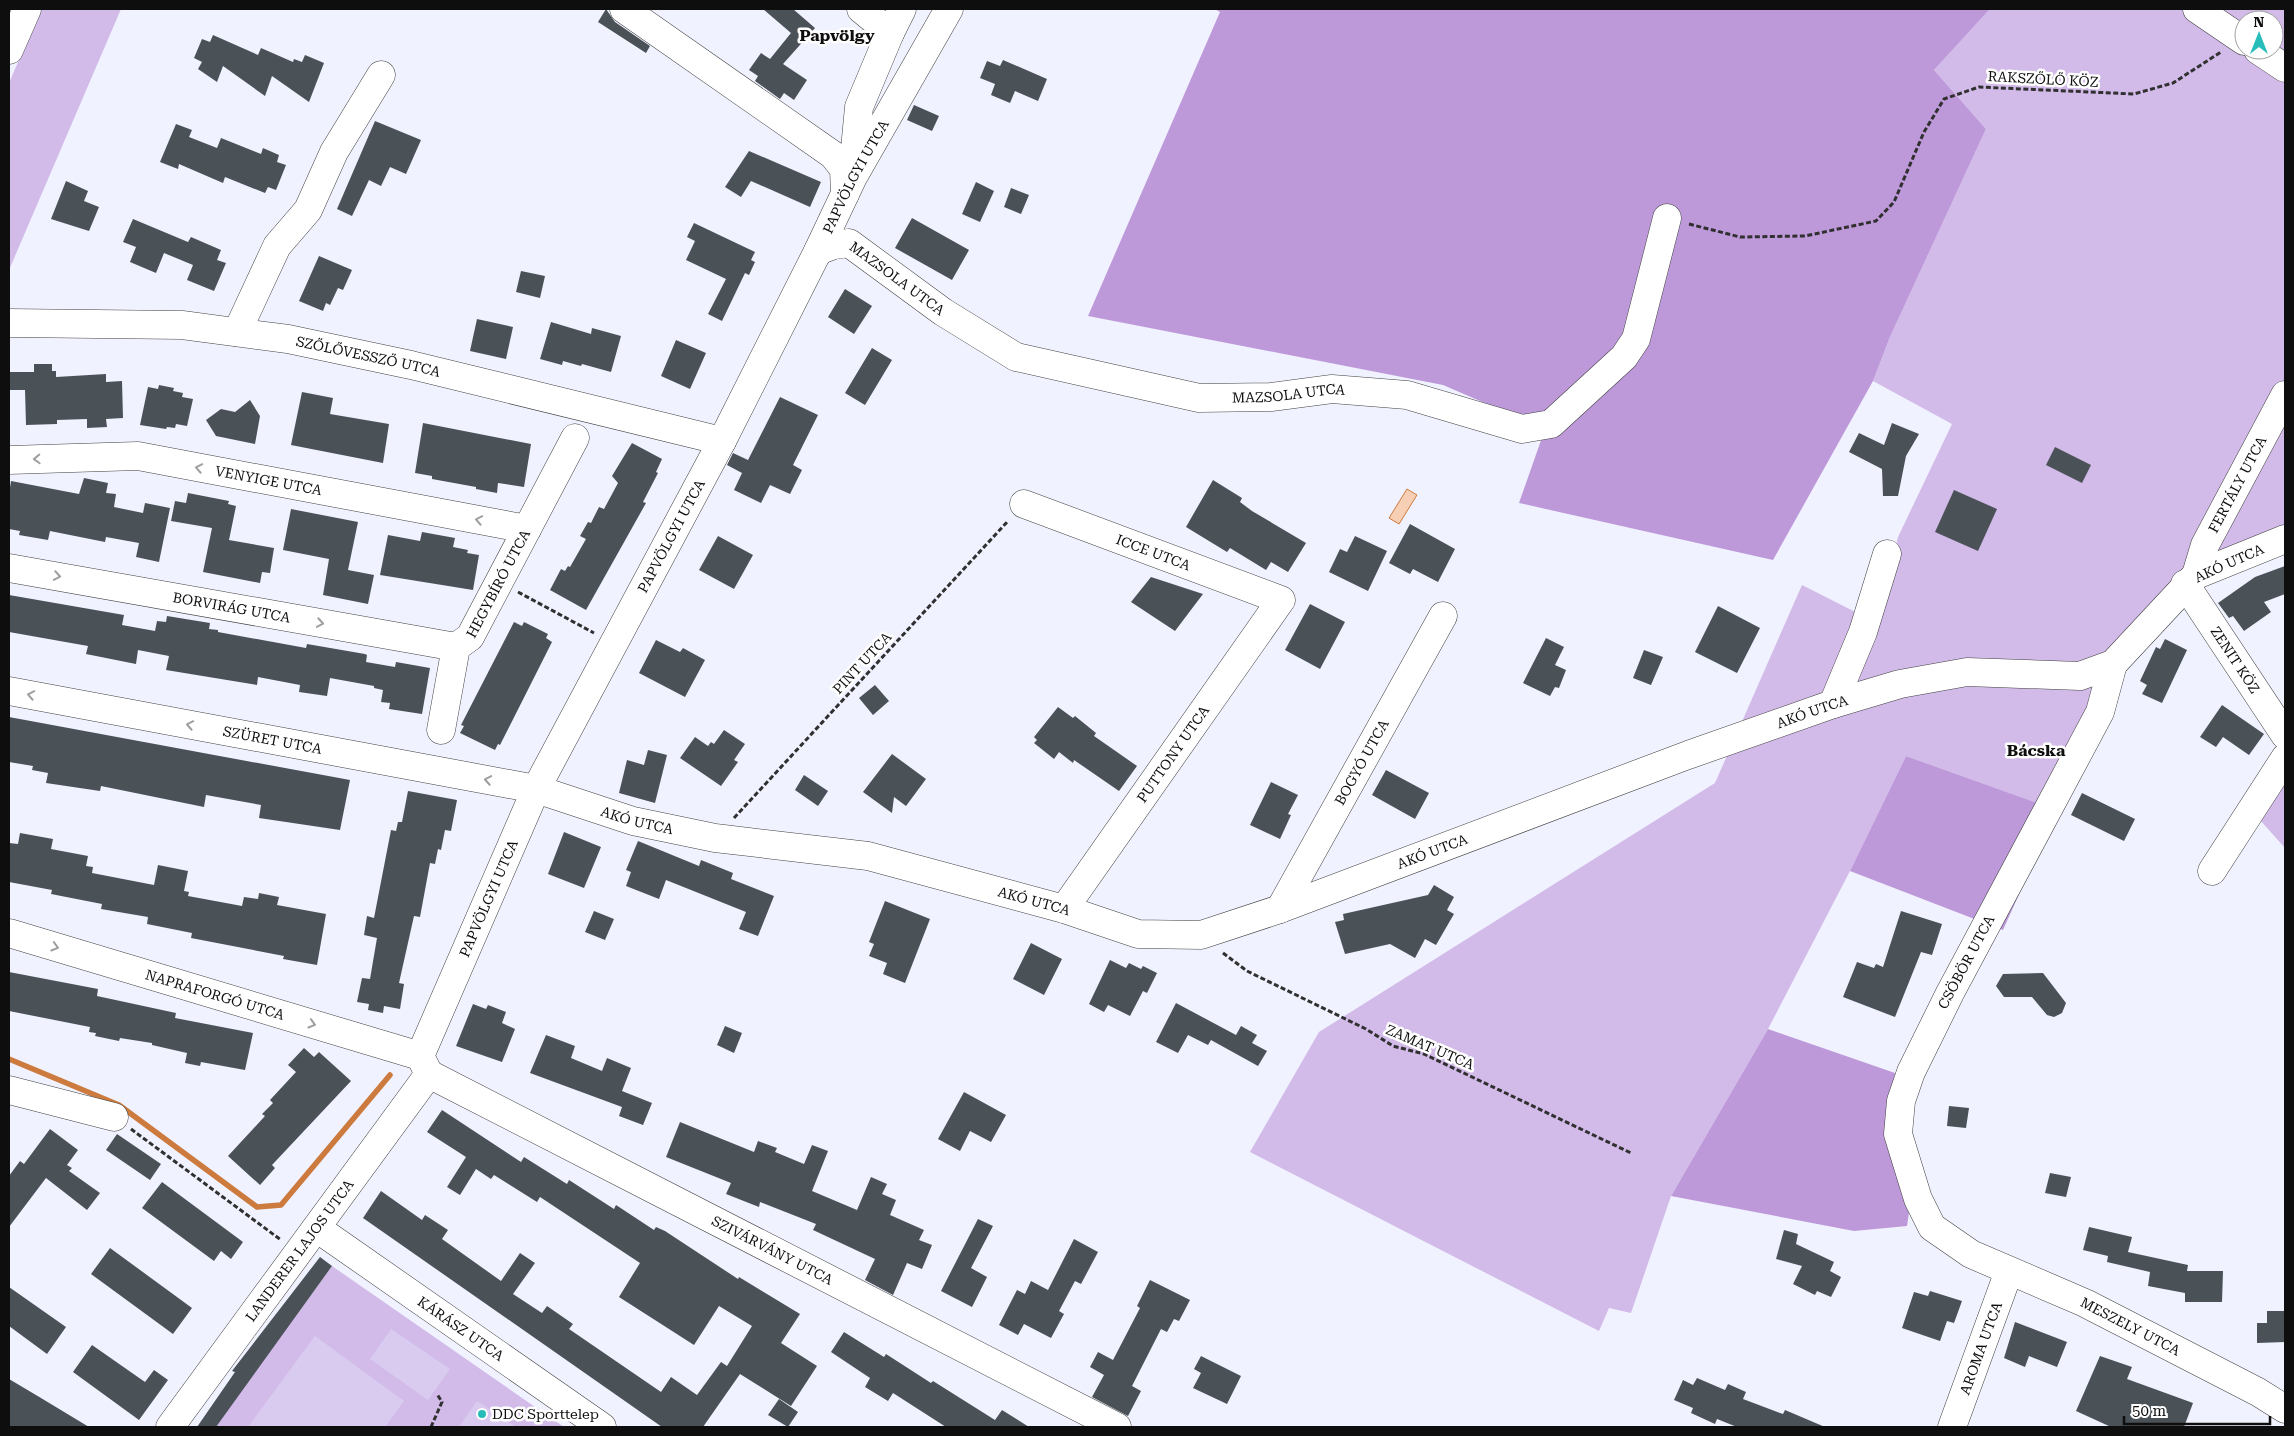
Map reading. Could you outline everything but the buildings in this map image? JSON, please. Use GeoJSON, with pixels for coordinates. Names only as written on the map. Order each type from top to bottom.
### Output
{"type":"FeatureCollection","features":[{"type":"Feature","properties":{"kind":"street"},"geometry":{"type":"LineString","coordinates":[[9,50],[27,9]]}},
{"type":"Feature","properties":{"kind":"street"},"geometry":{"type":"LineString","coordinates":[[624,9],[833,155],[844,169],[849,185]]}},
{"type":"Feature","properties":{"kind":"street"},"geometry":{"type":"LineString","coordinates":[[849,185],[858,107],[868,80],[896,21],[861,9]]}},
{"type":"Feature","properties":{"kind":"street","name":"PAPVÖLGYI UTCA"},"geometry":{"type":"LineString","coordinates":[[425,1065],[536,789],[722,441],[818,251],[849,185],[949,9]]}},
{"type":"Feature","properties":{"kind":"street"},"geometry":{"type":"LineString","coordinates":[[2197,9],[2234,34]]}},
{"type":"Feature","properties":{"kind":"street"},"geometry":{"type":"LineString","coordinates":[[2273,60],[2285,68]]}},
{"type":"Feature","properties":{"kind":"street"},"geometry":{"type":"LineString","coordinates":[[237,332],[277,246],[308,210],[334,152],[382,75]]}},
{"type":"Feature","properties":{"kind":"street","name":"MAZSOLA UTCA"},"geometry":{"type":"LineString","coordinates":[[818,251],[834,245],[849,243],[944,312],[1016,357],[1200,398],[1271,397],[1332,389],[1407,395],[1522,428],[1551,424],[1624,357],[1636,339],[1667,218]]}},
{"type":"Feature","properties":{"kind":"street","name":"SZŐLŐVESSZŐ UTCA"},"geometry":{"type":"LineString","coordinates":[[9,323],[182,325],[288,339],[411,364],[722,441]]}},
{"type":"Feature","properties":{"kind":"street","name":"FERTÁLY UTCA"},"geometry":{"type":"LineString","coordinates":[[2190,580],[2205,545],[2285,396]]}},
{"type":"Feature","properties":{"kind":"street","name":"HEGYBÍRÓ UTCA"},"geometry":{"type":"LineString","coordinates":[[437,750],[456,647],[470,637],[575,438]]}},
{"type":"Feature","properties":{"kind":"street","name":"VENYIGE UTCA"},"geometry":{"type":"LineString","coordinates":[[9,460],[138,456],[527,529]]}},
{"type":"Feature","properties":{"kind":"street","name":"ICCE UTCA"},"geometry":{"type":"LineString","coordinates":[[1024,504],[1281,600]]}},
{"type":"Feature","properties":{"kind":"street","name":"AKÓ UTCA"},"geometry":{"type":"LineString","coordinates":[[536,789],[633,821],[715,838],[868,856],[1064,909],[1138,934],[1201,935],[1280,909],[1679,758],[1833,704],[1900,684],[1967,672],[2080,676],[2113,664],[2190,580],[2285,539]]}},
{"type":"Feature","properties":{"kind":"street"},"geometry":{"type":"LineString","coordinates":[[1833,704],[1863,632],[1887,554]]}},
{"type":"Feature","properties":{"kind":"street","name":"BORVIRÁG UTCA"},"geometry":{"type":"LineString","coordinates":[[9,568],[456,647]]}},
{"type":"Feature","properties":{"kind":"street","name":"ZENIT KÖZ"},"geometry":{"type":"LineString","coordinates":[[2190,580],[2285,735]]}},
{"type":"Feature","properties":{"kind":"street","name":"PUTTONY UTCA"},"geometry":{"type":"LineString","coordinates":[[1064,909],[1281,600]]}},
{"type":"Feature","properties":{"kind":"street","name":"BOGYÓ UTCA"},"geometry":{"type":"LineString","coordinates":[[1280,909],[1443,616]]}},
{"type":"Feature","properties":{"kind":"street","name":"CSÖBÖR UTCA"},"geometry":{"type":"LineString","coordinates":[[1971,1254],[1932,1227],[1918,1198],[1898,1134],[1901,1101],[1912,1072],[1950,992],[2100,712],[2113,664]]}},
{"type":"Feature","properties":{"kind":"street","name":"SZÜRET UTCA"},"geometry":{"type":"LineString","coordinates":[[9,691],[437,750],[536,789]]}},
{"type":"Feature","properties":{"kind":"street"},"geometry":{"type":"LineString","coordinates":[[2212,872],[2285,758]]}},
{"type":"Feature","properties":{"kind":"street","name":"NAPRAFORGÓ UTCA"},"geometry":{"type":"LineString","coordinates":[[9,933],[425,1065]]}},
{"type":"Feature","properties":{"kind":"street","name":"LANDERER LAJOS UTCA"},"geometry":{"type":"LineString","coordinates":[[170,1427],[318,1228],[425,1065]]}},
{"type":"Feature","properties":{"kind":"street","name":"SZIVÁRVÁNY UTCA"},"geometry":{"type":"LineString","coordinates":[[425,1065],[1117,1427]]}},
{"type":"Feature","properties":{"kind":"street"},"geometry":{"type":"LineString","coordinates":[[9,1090],[114,1117]]}},
{"type":"Feature","properties":{"kind":"street","name":"KÁRÁSZ UTCA"},"geometry":{"type":"LineString","coordinates":[[318,1228],[602,1427]]}},
{"type":"Feature","properties":{"kind":"street","name":"MESZELY UTCA"},"geometry":{"type":"LineString","coordinates":[[1971,1254],[2085,1303],[2258,1392],[2285,1409]]}},
{"type":"Feature","properties":{"kind":"street","name":"AROMA UTCA"},"geometry":{"type":"LineString","coordinates":[[1952,1427],[2009,1271]]}},
{"type":"Feature","properties":{"kind":"path","name":"RAKSZŐLŐ KÖZ"},"geometry":{"type":"LineString","coordinates":[[1667,218],[1740,237],[1804,236],[1876,221],[1894,202],[1924,132],[1944,100],[1979,87],[2134,94],[2173,84],[2234,50]]}},
{"type":"Feature","properties":{"kind":"path","name":"PINT UTCA"},"geometry":{"type":"LineString","coordinates":[[715,838],[1024,504]]}},
{"type":"Feature","properties":{"kind":"path"},"geometry":{"type":"LineString","coordinates":[[499,582],[613,642]]}},
{"type":"Feature","properties":{"kind":"path","name":"ZAMAT UTCA"},"geometry":{"type":"LineString","coordinates":[[1201,935],[1247,971],[1366,1029],[1393,1046],[1424,1054],[1631,1154]]}},
{"type":"Feature","properties":{"kind":"path"},"geometry":{"type":"LineString","coordinates":[[114,1117],[299,1254]]}},
{"type":"Feature","properties":{"kind":"path"},"geometry":{"type":"LineString","coordinates":[[432,1427],[442,1402],[437,1394]]}},
{"type":"Feature","properties":{"kind":"shaded area"},"geometry":{"type":"Polygon","coordinates":[[[41,9],[121,9],[9,270],[9,83],[41,9]]]}},
{"type":"Feature","properties":{"kind":"shaded area"},"geometry":{"type":"Polygon","coordinates":[[[1215,9],[1990,9],[1934,70],[1986,129],[1890,337],[1873,381],[1773,560],[1519,503],[1545,429],[1443,385],[1088,316],[1220,12],[1215,9]]]}},
{"type":"Feature","properties":{"kind":"shaded area"},"geometry":{"type":"Polygon","coordinates":[[[1990,9],[2285,9],[2285,551],[2198,583],[2120,673],[2057,810],[1906,756],[1850,871],[1768,1029],[1671,1196],[1631,1313],[1609,1308],[1599,1331],[1250,1152],[1319,1032],[1715,783],[1802,585],[1877,623],[1898,537],[1952,424],[1873,381],[1890,337],[1986,129],[1934,70],[1990,9]]]}},
{"type":"Feature","properties":{"kind":"shaded area"},"geometry":{"type":"Polygon","coordinates":[[[1407,489],[1417,495],[1399,524],[1389,518],[1407,489]]]}},
{"type":"Feature","properties":{"kind":"shaded area"},"geometry":{"type":"Polygon","coordinates":[[[1906,756],[2057,810],[2003,930],[1850,871],[1906,756]]]}},
{"type":"Feature","properties":{"kind":"shaded area"},"geometry":{"type":"Polygon","coordinates":[[[2285,776],[2285,848],[2260,820],[2285,776]]]}},
{"type":"Feature","properties":{"kind":"shaded area"},"geometry":{"type":"Polygon","coordinates":[[[1768,1029],[1895,1073],[1889,1128],[1910,1205],[1907,1226],[1854,1231],[1671,1196],[1768,1029]]]}},
{"type":"Feature","properties":{"kind":"shaded area"},"geometry":{"type":"Polygon","coordinates":[[[332,1266],[564,1427],[214,1427],[332,1266]]]}},
{"type":"Feature","properties":{"kind":"shaded area"},"geometry":{"type":"Polygon","coordinates":[[[391,1329],[450,1369],[428,1400],[370,1359],[391,1329]]]}},
{"type":"Feature","properties":{"kind":"shaded area"},"geometry":{"type":"Polygon","coordinates":[[[315,1336],[404,1401],[385,1427],[248,1427],[315,1336]]]}},
{"type":"Feature","properties":{"kind":"shaded area","name":"DDC Sporttelep"},"geometry":{"type":"Polygon","coordinates":[[[477,1401],[516,1427],[459,1427],[477,1401]]]}},
{"type":"Feature","properties":{"kind":"waterway"},"geometry":{"type":"LineString","coordinates":[[9,1059],[119,1105],[257,1207],[281,1205],[390,1075]]}},
{"type":"Feature","properties":{"kind":"place","name":"DDC Sporttelep"},"geometry":{"type":"Point","coordinates":[482,1414]}},
{"type":"Feature","properties":{"kind":"district","name":"Papvölgy"},"geometry":{"type":"Point","coordinates":[837,35]}},
{"type":"Feature","properties":{"kind":"district","name":"Bácska"},"geometry":{"type":"Point","coordinates":[2036,750]}}]}
